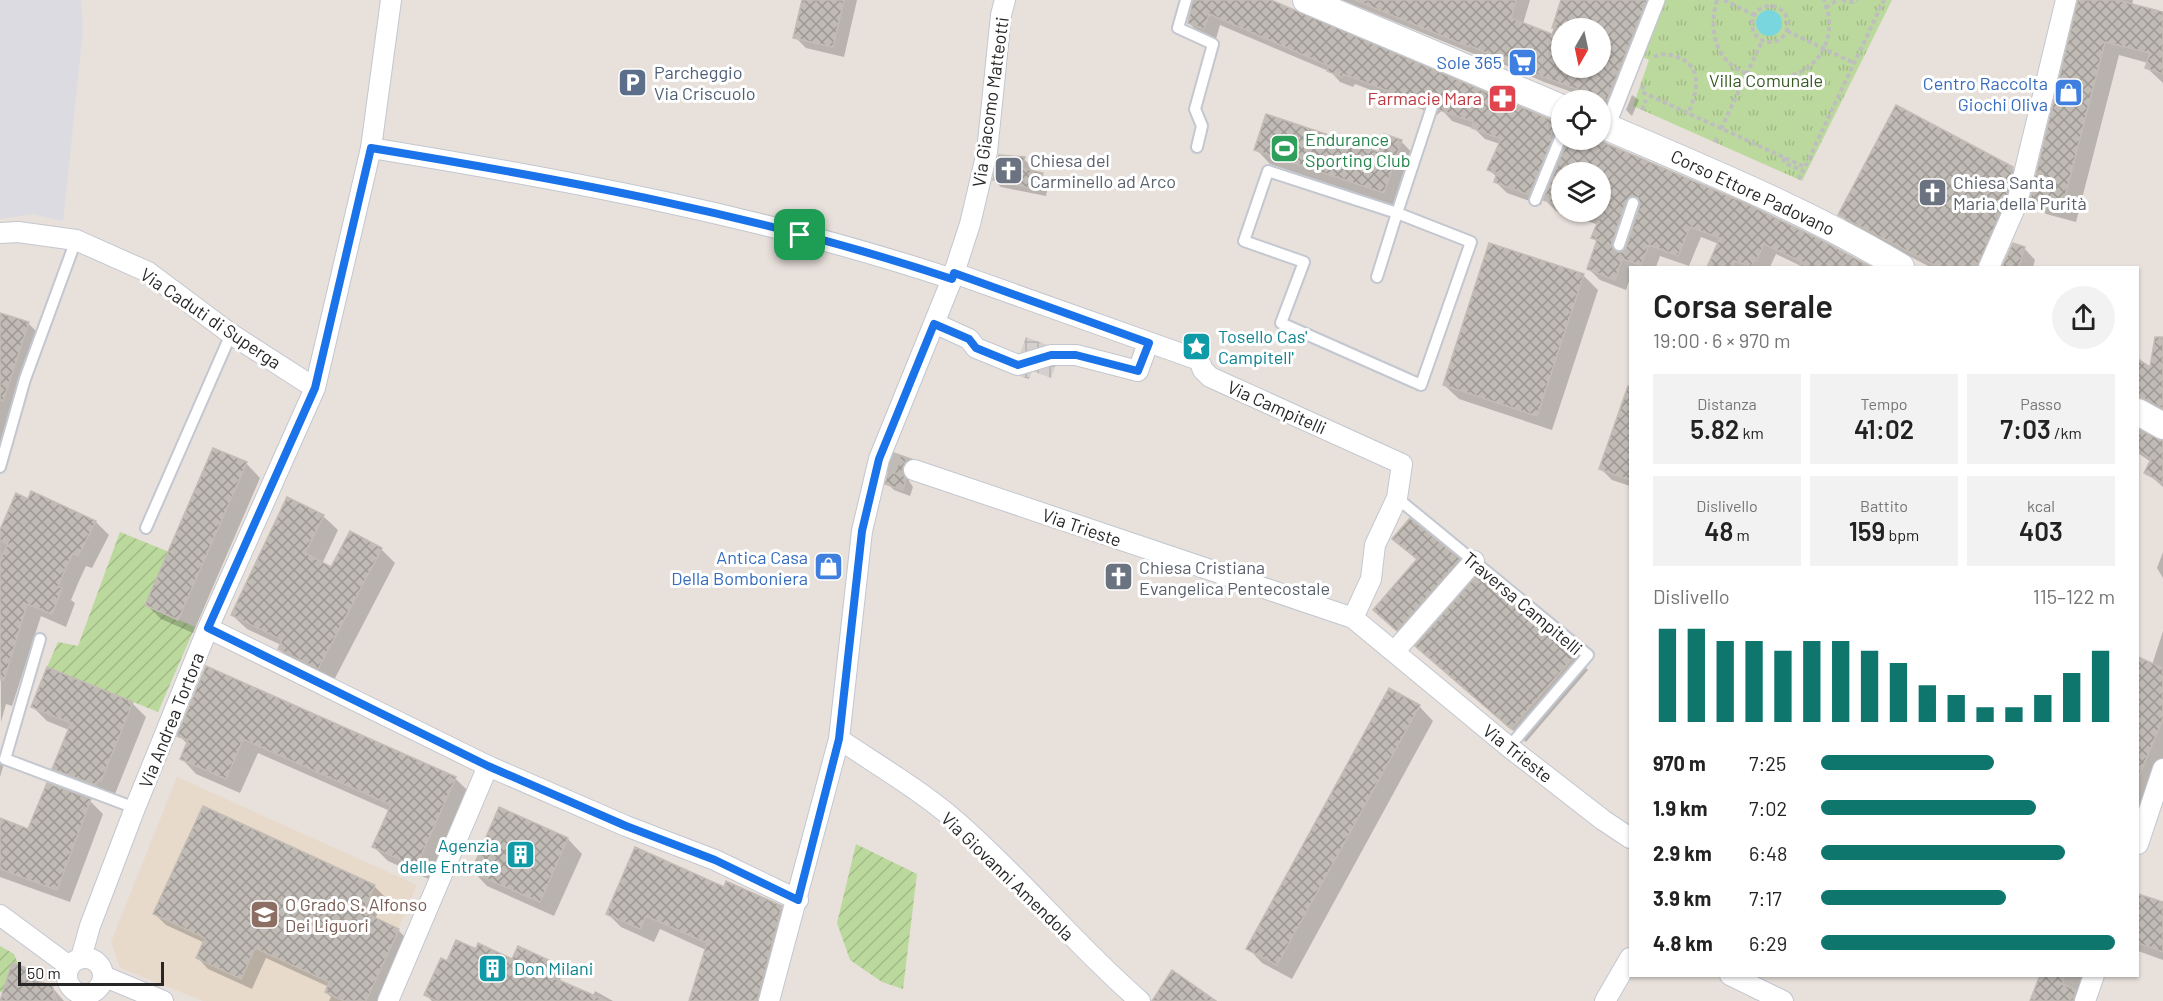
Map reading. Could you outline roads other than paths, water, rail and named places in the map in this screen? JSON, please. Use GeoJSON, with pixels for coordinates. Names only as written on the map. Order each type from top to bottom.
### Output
{"type":"FeatureCollection","features":[{"type":"Feature","properties":{"kind":"street","name":"Via Andrea Tortora"},"geometry":{"type":"LineString","coordinates":[[75,962],[208,628],[315,388],[371,148],[391,0]]}},
{"type":"Feature","properties":{"kind":"street","name":"Via Giacomo Matteotti"},"geometry":{"type":"LineString","coordinates":[[770,1001],[839,739],[862,531],[879,459],[953,276],[970,224],[987,152],[1001,15],[1005,0]]}},
{"type":"Feature","properties":{"kind":"street"},"geometry":{"type":"LineString","coordinates":[[1306,0],[1446,66],[1551,104]]}},
{"type":"Feature","properties":{"kind":"street"},"geometry":{"type":"LineString","coordinates":[[1611,108],[1657,0]]}},
{"type":"Feature","properties":{"kind":"street"},"geometry":{"type":"LineString","coordinates":[[1989,266],[2018,203],[2066,0]]}},
{"type":"Feature","properties":{"kind":"street","name":"Corso Ettore Padovano"},"geometry":{"type":"LineString","coordinates":[[1611,129],[1651,152],[1734,182],[1854,239],[1899,266]]}},
{"type":"Feature","properties":{"kind":"street","name":"Via Campitelli"},"geometry":{"type":"LineString","coordinates":[[371,148],[618,189],[881,255],[953,276],[1199,360],[1203,370],[1210,377],[1402,464],[1397,498]]}},
{"type":"Feature","properties":{"kind":"street","name":"Via Caduti di Superga"},"geometry":{"type":"LineString","coordinates":[[0,233],[18,232],[76,240],[148,272],[231,334],[315,388]]}},
{"type":"Feature","properties":{"kind":"street"},"geometry":{"type":"LineString","coordinates":[[934,324],[969,339],[976,348],[1018,365],[1051,355],[1076,355],[1138,371],[1149,343]]}},
{"type":"Feature","properties":{"kind":"street"},"geometry":{"type":"LineString","coordinates":[[2139,413],[2163,426]]}},
{"type":"Feature","properties":{"kind":"street","name":"Via Trieste"},"geometry":{"type":"LineString","coordinates":[[914,470],[1353,618],[1509,747],[1629,837]]}},
{"type":"Feature","properties":{"kind":"street"},"geometry":{"type":"LineString","coordinates":[[1353,618],[1371,579],[1375,545],[1397,498]]}},
{"type":"Feature","properties":{"kind":"street"},"geometry":{"type":"LineString","coordinates":[[1394,652],[1474,561]]}},
{"type":"Feature","properties":{"kind":"street"},"geometry":{"type":"LineString","coordinates":[[208,628],[488,766],[626,826],[715,860],[798,900]]}},
{"type":"Feature","properties":{"kind":"street","name":"Via Giovanni Amendola"},"geometry":{"type":"LineString","coordinates":[[839,739],[918,791],[956,822],[1104,970],[1140,1001]]}},
{"type":"Feature","properties":{"kind":"street"},"geometry":{"type":"LineString","coordinates":[[388,1001],[488,766]]}},
{"type":"Feature","properties":{"kind":"street"},"geometry":{"type":"LineString","coordinates":[[2139,841],[2163,769]]}},
{"type":"Feature","properties":{"kind":"street"},"geometry":{"type":"LineString","coordinates":[[0,915],[75,962]]}},
{"type":"Feature","properties":{"kind":"street"},"geometry":{"type":"LineString","coordinates":[[86,957],[97,961],[103,970],[103,976],[99,988],[94,992],[75,997],[66,978],[75,962],[86,957]]}},
{"type":"Feature","properties":{"kind":"street"},"geometry":{"type":"LineString","coordinates":[[1605,1001],[1629,960]]}},
{"type":"Feature","properties":{"kind":"street"},"geometry":{"type":"LineString","coordinates":[[103,976],[163,1001]]}},
{"type":"Feature","properties":{"kind":"street"},"geometry":{"type":"LineString","coordinates":[[1734,977],[1784,1001]]}},
{"type":"Feature","properties":{"kind":"street"},"geometry":{"type":"LineString","coordinates":[[2085,1001],[2093,977]]}},
{"type":"Feature","properties":{"kind":"lane"},"geometry":{"type":"LineString","coordinates":[[1186,0],[1178,28],[1212,44],[1195,109],[1202,126],[1197,147]]}},
{"type":"Feature","properties":{"kind":"lane"},"geometry":{"type":"LineString","coordinates":[[1377,277],[1432,107]]}},
{"type":"Feature","properties":{"kind":"lane"},"geometry":{"type":"LineString","coordinates":[[1535,200],[1555,150]]}},
{"type":"Feature","properties":{"kind":"lane"},"geometry":{"type":"LineString","coordinates":[[1268,171],[1397,213],[1471,242],[1421,384],[1281,323],[1304,262],[1244,241],[1268,171]]}},
{"type":"Feature","properties":{"kind":"lane"},"geometry":{"type":"LineString","coordinates":[[1619,245],[1633,203]]}},
{"type":"Feature","properties":{"kind":"lane"},"geometry":{"type":"LineString","coordinates":[[0,467],[25,379],[76,240]]}},
{"type":"Feature","properties":{"kind":"lane"},"geometry":{"type":"LineString","coordinates":[[146,528],[231,334]]}},
{"type":"Feature","properties":{"kind":"lane","name":"Traversa Campitelli"},"geometry":{"type":"LineString","coordinates":[[1397,498],[1588,655],[1509,747]]}},
{"type":"Feature","properties":{"kind":"lane"},"geometry":{"type":"LineString","coordinates":[[40,639],[5,759],[135,808]]}},
{"type":"Feature","properties":{"kind":"water"},"geometry":{"type":"Polygon","coordinates":[[[1769,10],[1778,14],[1782,23],[1778,32],[1769,36],[1760,32],[1756,23],[1760,14],[1769,10]]]}},
{"type":"Feature","properties":{"kind":"tunnel"},"geometry":{"type":"LineString","coordinates":[[879,459],[914,470]]}},
{"type":"Feature","properties":{"kind":"place","name":"Sole 365"},"geometry":{"type":"Point","coordinates":[1523,62]}},
{"type":"Feature","properties":{"kind":"place","name":"Parcheggio Via Criscuolo"},"geometry":{"type":"Point","coordinates":[633,82]}},
{"type":"Feature","properties":{"kind":"place","name":"Centro Raccolta Giochi Oliva"},"geometry":{"type":"Point","coordinates":[2069,93]}},
{"type":"Feature","properties":{"kind":"place","name":"Farmacie Mara"},"geometry":{"type":"Point","coordinates":[1503,98]}},
{"type":"Feature","properties":{"kind":"place","name":"Endurance Sporting Club"},"geometry":{"type":"Point","coordinates":[1284,149]}},
{"type":"Feature","properties":{"kind":"place","name":"Chiesa del Carminello ad Arco"},"geometry":{"type":"Point","coordinates":[1009,170]}},
{"type":"Feature","properties":{"kind":"place","name":"Chiesa Santa Maria della Purità"},"geometry":{"type":"Point","coordinates":[1932,192]}},
{"type":"Feature","properties":{"kind":"place","name":"Tosello Cas' Campitell'"},"geometry":{"type":"Point","coordinates":[1197,346]}},
{"type":"Feature","properties":{"kind":"place","name":"Antica Casa Della Bomboniera"},"geometry":{"type":"Point","coordinates":[829,567]}},
{"type":"Feature","properties":{"kind":"place","name":"Chiesa Cristiana Evangelica Pentecostale"},"geometry":{"type":"Point","coordinates":[1118,577]}},
{"type":"Feature","properties":{"kind":"place","name":"Agenzia delle Entrate"},"geometry":{"type":"Point","coordinates":[520,855]}},
{"type":"Feature","properties":{"kind":"place","name":"O Grado S. Alfonso Dei Liguori"},"geometry":{"type":"Point","coordinates":[264,914]}},
{"type":"Feature","properties":{"kind":"place","name":"Don Milani"},"geometry":{"type":"Point","coordinates":[493,968]}},
{"type":"Feature","properties":{"kind":"park label","name":"Villa Comunale"},"geometry":{"type":"Point","coordinates":[1766,80]}}]}
